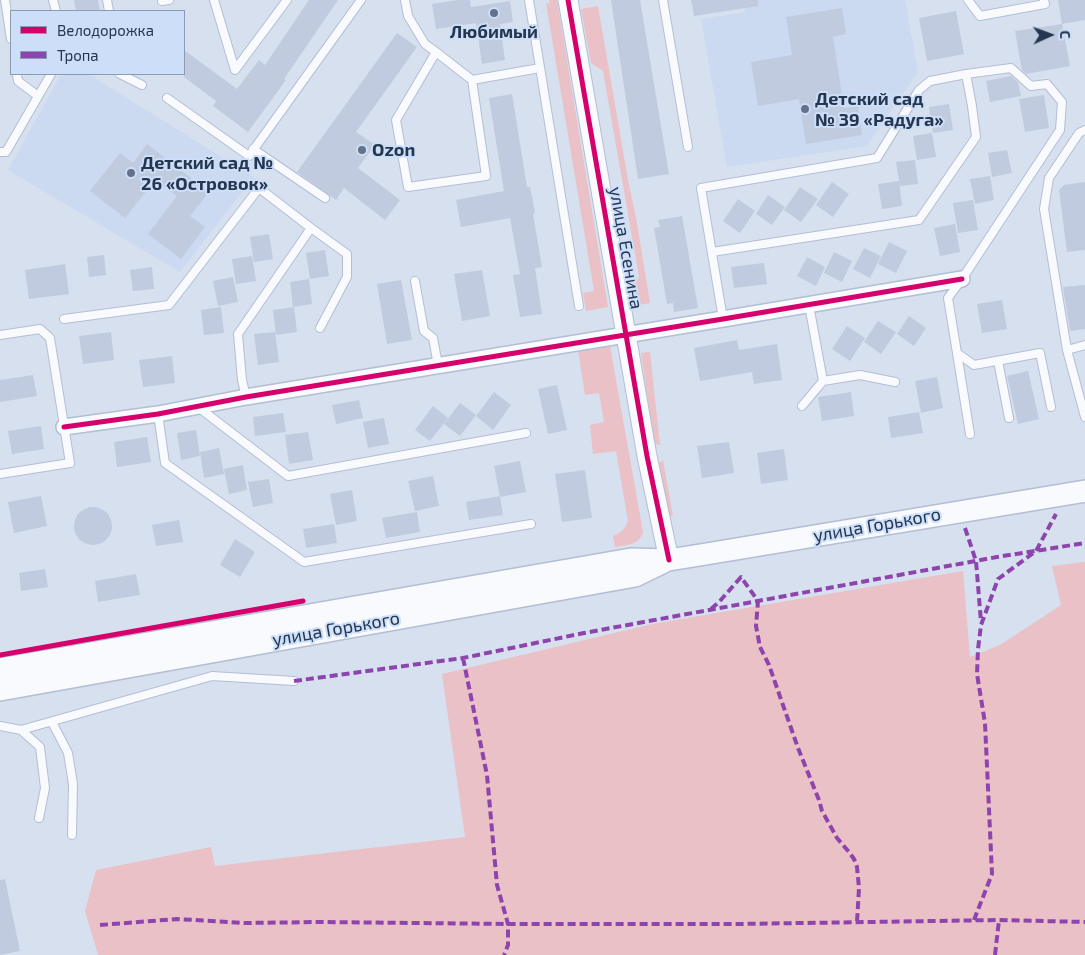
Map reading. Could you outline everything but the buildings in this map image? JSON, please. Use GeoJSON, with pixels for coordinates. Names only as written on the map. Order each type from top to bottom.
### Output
{"type":"FeatureCollection","features":[{"type":"Feature","properties":{"kind":"main road","name":"улица Горького"},"geometry":{"type":"LineString","coordinates":[[0,669],[631,559],[669,560],[1085,491]]}},
{"type":"Feature","properties":{"kind":"main road","name":"улица Горького"},"geometry":{"type":"LineString","coordinates":[[0,690],[635,576],[669,560]]}},
{"type":"Feature","properties":{"kind":"street","name":"улица Есенина"},"geometry":{"type":"LineString","coordinates":[[568,0],[647,456],[669,560]]}},
{"type":"Feature","properties":{"kind":"street"},"geometry":{"type":"LineString","coordinates":[[64,427],[158,414],[246,397],[723,320],[962,279]]}},
{"type":"Feature","properties":{"kind":"lane"},"geometry":{"type":"LineString","coordinates":[[5,0],[10,32]]}},
{"type":"Feature","properties":{"kind":"lane"},"geometry":{"type":"LineString","coordinates":[[162,0],[169,0]]}},
{"type":"Feature","properties":{"kind":"lane"},"geometry":{"type":"LineString","coordinates":[[214,0],[235,70],[287,0]]}},
{"type":"Feature","properties":{"kind":"lane"},"geometry":{"type":"LineString","coordinates":[[167,98],[249,156],[361,0]]}},
{"type":"Feature","properties":{"kind":"lane"},"geometry":{"type":"LineString","coordinates":[[405,0],[408,16],[424,44],[436,52],[472,80],[486,176],[408,187],[396,120],[436,52]]}},
{"type":"Feature","properties":{"kind":"lane"},"geometry":{"type":"LineString","coordinates":[[530,0],[579,306]]}},
{"type":"Feature","properties":{"kind":"lane"},"geometry":{"type":"LineString","coordinates":[[663,0],[688,147]]}},
{"type":"Feature","properties":{"kind":"lane"},"geometry":{"type":"LineString","coordinates":[[968,0],[980,16],[1045,4],[1044,0]]}},
{"type":"Feature","properties":{"kind":"lane"},"geometry":{"type":"LineString","coordinates":[[472,80],[540,68]]}},
{"type":"Feature","properties":{"kind":"lane"},"geometry":{"type":"LineString","coordinates":[[723,320],[701,188],[877,158],[919,90],[930,81],[1011,68],[1030,86],[1047,84],[1062,102],[1060,130],[948,298],[970,434]]}},
{"type":"Feature","properties":{"kind":"lane"},"geometry":{"type":"LineString","coordinates":[[712,252],[919,220],[976,137],[966,74]]}},
{"type":"Feature","properties":{"kind":"lane"},"geometry":{"type":"LineString","coordinates":[[17,75],[18,81],[38,96]]}},
{"type":"Feature","properties":{"kind":"lane"},"geometry":{"type":"LineString","coordinates":[[0,152],[6,152],[50,75]]}},
{"type":"Feature","properties":{"kind":"lane"},"geometry":{"type":"LineString","coordinates":[[122,75],[142,85]]}},
{"type":"Feature","properties":{"kind":"lane"},"geometry":{"type":"LineString","coordinates":[[1085,130],[1079,133],[1049,178],[1044,209],[1066,350],[1085,417]]}},
{"type":"Feature","properties":{"kind":"lane"},"geometry":{"type":"LineString","coordinates":[[253,149],[325,198]]}},
{"type":"Feature","properties":{"kind":"lane"},"geometry":{"type":"LineString","coordinates":[[64,318],[169,304],[259,188],[347,254],[347,277],[320,328]]}},
{"type":"Feature","properties":{"kind":"lane"},"geometry":{"type":"LineString","coordinates":[[246,397],[242,380],[238,334],[311,228]]}},
{"type":"Feature","properties":{"kind":"lane"},"geometry":{"type":"LineString","coordinates":[[415,280],[424,332],[433,338],[438,365]]}},
{"type":"Feature","properties":{"kind":"lane"},"geometry":{"type":"LineString","coordinates":[[809,305],[823,381]]}},
{"type":"Feature","properties":{"kind":"lane"},"geometry":{"type":"LineString","coordinates":[[0,335],[40,329],[50,338],[70,463],[0,474]]}},
{"type":"Feature","properties":{"kind":"lane"},"geometry":{"type":"LineString","coordinates":[[1066,350],[1085,345]]}},
{"type":"Feature","properties":{"kind":"lane"},"geometry":{"type":"LineString","coordinates":[[957,353],[974,365],[1040,353],[1051,407]]}},
{"type":"Feature","properties":{"kind":"lane"},"geometry":{"type":"LineString","coordinates":[[998,360],[1009,418]]}},
{"type":"Feature","properties":{"kind":"lane"},"geometry":{"type":"LineString","coordinates":[[802,406],[823,381],[860,375],[895,382]]}},
{"type":"Feature","properties":{"kind":"lane"},"geometry":{"type":"LineString","coordinates":[[198,407],[288,476],[526,433]]}},
{"type":"Feature","properties":{"kind":"lane"},"geometry":{"type":"LineString","coordinates":[[158,414],[165,463],[304,562],[532,524]]}},
{"type":"Feature","properties":{"kind":"lane"},"geometry":{"type":"LineString","coordinates":[[0,726],[21,730],[212,676],[294,681]]}},
{"type":"Feature","properties":{"kind":"lane"},"geometry":{"type":"LineString","coordinates":[[52,722],[68,753],[73,784],[72,835]]}},
{"type":"Feature","properties":{"kind":"lane"},"geometry":{"type":"LineString","coordinates":[[21,730],[40,747],[45,788],[39,818]]}},
{"type":"Feature","properties":{"kind":"shaded area"},"geometry":{"type":"Polygon","coordinates":[[[549,0],[557,0],[608,307],[586,311],[583,293],[594,291],[546,3],[550,3],[549,0]]]}},
{"type":"Feature","properties":{"kind":"shaded area","name":"Детский сад № 39 «Радуга»"},"geometry":{"type":"Polygon","coordinates":[[[743,0],[905,0],[918,72],[867,146],[727,167],[701,19],[745,12],[743,0]]]}},
{"type":"Feature","properties":{"kind":"shaded area"},"geometry":{"type":"Polygon","coordinates":[[[598,6],[650,303],[633,306],[630,291],[639,277],[603,71],[591,63],[581,9],[598,6]]]}},
{"type":"Feature","properties":{"kind":"shaded area","name":"Детский сад № 26 «Островок»"},"geometry":{"type":"Polygon","coordinates":[[[90,75],[254,177],[180,272],[8,170],[60,76],[90,75]]]}},
{"type":"Feature","properties":{"kind":"shaded area"},"geometry":{"type":"Polygon","coordinates":[[[610,346],[643,532],[636,542],[615,547],[613,536],[626,526],[628,521],[616,451],[593,454],[590,425],[604,422],[599,393],[585,395],[578,350],[610,346]]]}},
{"type":"Feature","properties":{"kind":"shaded area"},"geometry":{"type":"Polygon","coordinates":[[[650,352],[660,445],[654,441],[641,353],[650,352]]]}},
{"type":"Feature","properties":{"kind":"shaded area"},"geometry":{"type":"Polygon","coordinates":[[[663,460],[673,516],[666,517],[658,467],[659,463],[663,460]]]}},
{"type":"Feature","properties":{"kind":"shaded area"},"geometry":{"type":"Polygon","coordinates":[[[1085,562],[1085,955],[98,955],[85,911],[96,870],[211,847],[215,866],[465,837],[442,674],[652,624],[963,571],[970,657],[1000,645],[1061,605],[1052,566],[1085,562]]]}},
{"type":"Feature","properties":{"kind":"marked path"},"geometry":{"type":"LineString","coordinates":[[974,920],[992,874],[985,723],[977,674],[981,625],[998,579],[1036,551],[1056,514]]}},
{"type":"Feature","properties":{"kind":"marked path"},"geometry":{"type":"LineString","coordinates":[[965,528],[976,561],[981,622]]}},
{"type":"Feature","properties":{"kind":"marked path"},"geometry":{"type":"LineString","coordinates":[[294,681],[463,658],[584,633],[997,557],[1085,543]]}},
{"type":"Feature","properties":{"kind":"marked path"},"geometry":{"type":"LineString","coordinates":[[711,609],[741,577],[758,601],[756,626],[760,647],[769,665],[822,811],[837,838],[854,859],[857,867],[859,888],[857,922]]}},
{"type":"Feature","properties":{"kind":"marked path"},"geometry":{"type":"LineString","coordinates":[[463,658],[487,775],[497,885],[508,924],[508,945],[504,955]]}},
{"type":"Feature","properties":{"kind":"marked path"},"geometry":{"type":"LineString","coordinates":[[100,925],[177,919],[245,923],[508,924],[738,924],[999,920],[1085,922]]}},
{"type":"Feature","properties":{"kind":"marked path"},"geometry":{"type":"LineString","coordinates":[[995,955],[999,920]]}},
{"type":"Feature","properties":{"kind":"cycle path"},"geometry":{"type":"LineString","coordinates":[[568,0],[647,456],[669,560]]}},
{"type":"Feature","properties":{"kind":"cycle path"},"geometry":{"type":"LineString","coordinates":[[64,427],[158,414],[246,397],[962,279]]}},
{"type":"Feature","properties":{"kind":"cycle path"},"geometry":{"type":"LineString","coordinates":[[0,655],[303,601]]}},
{"type":"Feature","properties":{"kind":"place","name":"Любимый"},"geometry":{"type":"Point","coordinates":[494,13]}},
{"type":"Feature","properties":{"kind":"place","name":"Детский сад № 39 «Радуга»"},"geometry":{"type":"Point","coordinates":[805,109]}},
{"type":"Feature","properties":{"kind":"place","name":"Ozon"},"geometry":{"type":"Point","coordinates":[362,150]}},
{"type":"Feature","properties":{"kind":"place","name":"Детский сад № 26 «Островок»"},"geometry":{"type":"Point","coordinates":[131,173]}}]}
